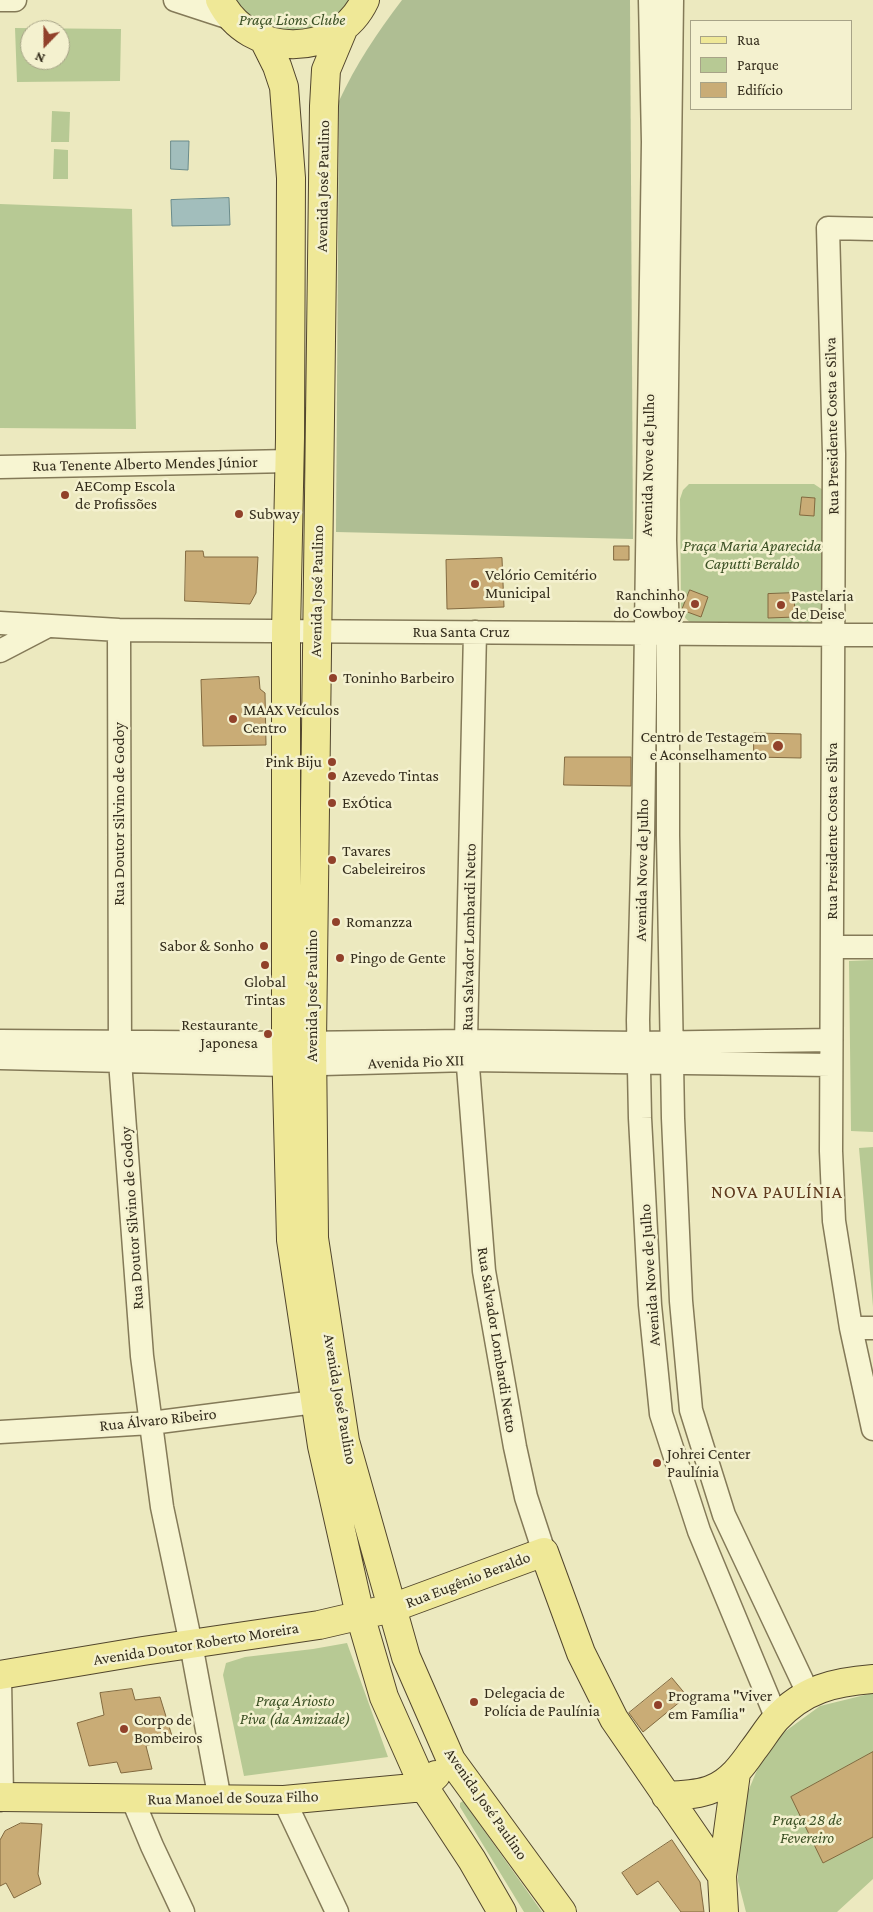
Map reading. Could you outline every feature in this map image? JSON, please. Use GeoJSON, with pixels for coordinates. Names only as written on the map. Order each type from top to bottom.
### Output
{"type":"FeatureCollection","features":[{"type":"Feature","properties":{"kind":"main road"},"geometry":{"type":"LineString","coordinates":[[226,10],[242,28],[264,40],[280,44],[297,45],[314,42],[330,36],[361,8]]}},
{"type":"Feature","properties":{"kind":"main road","name":"Avenida José Paulino"},"geometry":{"type":"LineString","coordinates":[[361,8],[326,70],[316,632],[291,1240],[322,1446],[360,1615],[384,1697],[424,1787],[472,1860],[502,1912]]}},
{"type":"Feature","properties":{"kind":"main road","name":"Avenida José Paulino"},"geometry":{"type":"LineString","coordinates":[[264,40],[277,66],[284,87],[291,178],[290,461],[286,632],[299,1054],[318,1267],[345,1441],[406,1656],[452,1760],[562,1912]]}},
{"type":"Feature","properties":{"kind":"main road","name":"Rua Eugênio Beraldo"},"geometry":{"type":"LineString","coordinates":[[392,1608],[544,1552]]}},
{"type":"Feature","properties":{"kind":"main road","name":"Rua Salvador Lombardi Netto"},"geometry":{"type":"LineString","coordinates":[[544,1552],[582,1653],[610,1711],[722,1876]]}},
{"type":"Feature","properties":{"kind":"main road","name":"Avenida Doutor Roberto Moreira"},"geometry":{"type":"LineString","coordinates":[[0,1674],[319,1625],[392,1608]]}},
{"type":"Feature","properties":{"kind":"main road"},"geometry":{"type":"LineString","coordinates":[[666,1796],[693,1794],[712,1789],[736,1773],[777,1718],[808,1693],[829,1685],[851,1680],[873,1679]]}},
{"type":"Feature","properties":{"kind":"main road"},"geometry":{"type":"LineString","coordinates":[[424,1787],[452,1760]]}},
{"type":"Feature","properties":{"kind":"main road"},"geometry":{"type":"LineString","coordinates":[[724,1912],[722,1876],[736,1773]]}},
{"type":"Feature","properties":{"kind":"main road","name":"Rua Manoel de Souza Filho"},"geometry":{"type":"LineString","coordinates":[[1,1798],[284,1800],[424,1787]]}},
{"type":"Feature","properties":{"kind":"street"},"geometry":{"type":"LineString","coordinates":[[0,0],[15,0]]}},
{"type":"Feature","properties":{"kind":"street"},"geometry":{"type":"LineString","coordinates":[[175,0],[226,10]]}},
{"type":"Feature","properties":{"kind":"street","name":"Avenida Nove de Julho"},"geometry":{"type":"LineString","coordinates":[[650,0],[662,142]]}},
{"type":"Feature","properties":{"kind":"street","name":"Avenida Nove de Julho"},"geometry":{"type":"LineString","coordinates":[[672,0],[662,142],[646,634],[638,1053],[650,1295],[661,1414],[699,1531],[777,1718]]}},
{"type":"Feature","properties":{"kind":"street","name":"Rua Presidente Costa e Silva"},"geometry":{"type":"LineString","coordinates":[[873,229],[828,228],[834,454],[831,1152],[834,1221],[851,1328],[873,1429]]}},
{"type":"Feature","properties":{"kind":"street","name":"Avenida Nove de Julho"},"geometry":{"type":"LineString","coordinates":[[660,245],[668,634],[668,835],[673,1118],[681,1301],[691,1410],[724,1515],[808,1693]]}},
{"type":"Feature","properties":{"kind":"street","name":"Rua Tenente Alberto Mendes Júnior"},"geometry":{"type":"LineString","coordinates":[[0,467],[290,461]]}},
{"type":"Feature","properties":{"kind":"street","name":"Rua Santa Cruz"},"geometry":{"type":"LineString","coordinates":[[0,622],[119,630],[873,636]]}},
{"type":"Feature","properties":{"kind":"street"},"geometry":{"type":"LineString","coordinates":[[0,651],[49,626]]}},
{"type":"Feature","properties":{"kind":"street","name":"Rua Doutor Silvino de Godoy"},"geometry":{"type":"LineString","coordinates":[[119,630],[120,1051],[142,1356],[162,1507],[191,1644],[220,1800]]}},
{"type":"Feature","properties":{"kind":"street","name":"Rua Salvador Lombardi Netto"},"geometry":{"type":"LineString","coordinates":[[475,632],[468,1051],[484,1271],[515,1447],[526,1498],[544,1552]]}},
{"type":"Feature","properties":{"kind":"street"},"geometry":{"type":"LineString","coordinates":[[832,946],[873,947]]}},
{"type":"Feature","properties":{"kind":"street","name":"Avenida Pio XII"},"geometry":{"type":"LineString","coordinates":[[0,1041],[120,1051],[299,1054],[468,1051],[638,1053],[831,1040]]}},
{"type":"Feature","properties":{"kind":"street","name":"Avenida Pio XII"},"geometry":{"type":"LineString","coordinates":[[0,1058],[120,1051]]}},
{"type":"Feature","properties":{"kind":"street","name":"Avenida Pio XII"},"geometry":{"type":"LineString","coordinates":[[673,1052],[831,1065]]}},
{"type":"Feature","properties":{"kind":"street"},"geometry":{"type":"LineString","coordinates":[[851,1328],[873,1328]]}},
{"type":"Feature","properties":{"kind":"street","name":"Rua Álvaro Ribeiro"},"geometry":{"type":"LineString","coordinates":[[0,1432],[151,1423],[316,1402]]}},
{"type":"Feature","properties":{"kind":"street"},"geometry":{"type":"LineString","coordinates":[[0,1679],[1,1798]]}},
{"type":"Feature","properties":{"kind":"street"},"geometry":{"type":"LineString","coordinates":[[132,1798],[182,1912]]}},
{"type":"Feature","properties":{"kind":"street"},"geometry":{"type":"LineString","coordinates":[[284,1800],[337,1912]]}},
{"type":"Feature","properties":{"kind":"green space","name":"Praça Lions Clube"},"geometry":{"type":"Polygon","coordinates":[[[226,0],[358,0],[335,26],[273,37],[226,0]]]}},
{"type":"Feature","properties":{"kind":"green space"},"geometry":{"type":"Polygon","coordinates":[[[402,0],[630,0],[633,539],[336,532],[339,101],[352,74],[402,0]]]}},
{"type":"Feature","properties":{"kind":"green space"},"geometry":{"type":"Polygon","coordinates":[[[15,28],[20,28],[20,70],[70,70],[70,29],[121,29],[120,81],[17,82],[15,28]]]}},
{"type":"Feature","properties":{"kind":"green space"},"geometry":{"type":"Polygon","coordinates":[[[52,111],[70,112],[69,142],[51,142],[52,111]]]}},
{"type":"Feature","properties":{"kind":"green space"},"geometry":{"type":"Polygon","coordinates":[[[54,149],[68,150],[68,179],[53,179],[54,149]]]}},
{"type":"Feature","properties":{"kind":"green space"},"geometry":{"type":"Polygon","coordinates":[[[0,204],[132,209],[136,429],[0,428],[0,204]]]}},
{"type":"Feature","properties":{"kind":"green space","name":"Praça Maria Aparecida Caputti Beraldo"},"geometry":{"type":"Polygon","coordinates":[[[689,484],[814,484],[823,490],[822,611],[818,617],[810,623],[695,625],[687,620],[682,613],[681,607],[680,499],[683,490],[689,484]]]}},
{"type":"Feature","properties":{"kind":"green space"},"geometry":{"type":"Polygon","coordinates":[[[873,960],[873,1132],[851,1131],[849,961],[873,960]]]}},
{"type":"Feature","properties":{"kind":"green space"},"geometry":{"type":"Polygon","coordinates":[[[873,1147],[873,1307],[859,1148],[873,1147]]]}},
{"type":"Feature","properties":{"kind":"green space","name":"Praça Ariosto Piva (da Amizade)"},"geometry":{"type":"Polygon","coordinates":[[[347,1643],[388,1757],[244,1776],[223,1675],[226,1663],[245,1657],[347,1643]]]}},
{"type":"Feature","properties":{"kind":"green space","name":"Praça 28 de Fevereiro"},"geometry":{"type":"Polygon","coordinates":[[[873,1693],[873,1879],[837,1912],[746,1912],[738,1881],[739,1813],[768,1744],[820,1706],[873,1693]]]}},
{"type":"Feature","properties":{"kind":"green space"},"geometry":{"type":"Polygon","coordinates":[[[463,1801],[542,1912],[524,1912],[460,1807],[460,1803],[463,1801]]]}},
{"type":"Feature","properties":{"kind":"water"},"geometry":{"type":"Polygon","coordinates":[[[171,141],[189,141],[188,170],[171,169],[171,141]]]}},
{"type":"Feature","properties":{"kind":"water"},"geometry":{"type":"Polygon","coordinates":[[[229,198],[230,225],[172,226],[171,200],[229,198]]]}},
{"type":"Feature","properties":{"kind":"building"},"geometry":{"type":"Polygon","coordinates":[[[802,497],[815,498],[814,516],[800,515],[802,497]]]}},
{"type":"Feature","properties":{"kind":"building"},"geometry":{"type":"Polygon","coordinates":[[[614,546],[629,546],[629,560],[614,560],[614,546]]]}},
{"type":"Feature","properties":{"kind":"building"},"geometry":{"type":"Polygon","coordinates":[[[186,551],[203,551],[204,557],[258,557],[256,593],[250,604],[185,601],[186,551]]]}},
{"type":"Feature","properties":{"kind":"building","name":"Velório Cemitério Municipal"},"geometry":{"type":"Polygon","coordinates":[[[502,558],[504,607],[447,609],[446,560],[502,558]]]}},
{"type":"Feature","properties":{"kind":"building","name":"Ranchinho do Cowboy"},"geometry":{"type":"Polygon","coordinates":[[[690,590],[708,597],[701,617],[682,610],[690,590]]]}},
{"type":"Feature","properties":{"kind":"building","name":"Pastelaria de Deise"},"geometry":{"type":"Polygon","coordinates":[[[794,593],[795,617],[768,618],[768,594],[794,593]]]}},
{"type":"Feature","properties":{"kind":"building","name":"MAAX Veículos Centro"},"geometry":{"type":"Polygon","coordinates":[[[259,677],[260,689],[265,693],[266,745],[203,746],[201,680],[259,677]]]}},
{"type":"Feature","properties":{"kind":"building","name":"Centro de Testagem e Aconselhamento"},"geometry":{"type":"Polygon","coordinates":[[[754,733],[801,734],[801,758],[754,757],[754,733]]]}},
{"type":"Feature","properties":{"kind":"building"},"geometry":{"type":"Polygon","coordinates":[[[565,757],[631,757],[631,786],[564,785],[565,757]]]}},
{"type":"Feature","properties":{"kind":"building","name":"Programa \"Viver em Família\""},"geometry":{"type":"Polygon","coordinates":[[[672,1678],[687,1696],[643,1732],[629,1713],[672,1678]]]}},
{"type":"Feature","properties":{"kind":"building","name":"Corpo de Bombeiros"},"geometry":{"type":"Polygon","coordinates":[[[132,1689],[135,1700],[160,1697],[172,1736],[146,1746],[152,1769],[121,1773],[117,1762],[89,1766],[77,1723],[104,1715],[100,1693],[132,1689]]]}},
{"type":"Feature","properties":{"kind":"building"},"geometry":{"type":"Polygon","coordinates":[[[873,1752],[873,1837],[823,1863],[791,1797],[873,1752]]]}},
{"type":"Feature","properties":{"kind":"building"},"geometry":{"type":"Polygon","coordinates":[[[21,1823],[42,1824],[38,1874],[41,1884],[14,1898],[6,1883],[0,1886],[0,1840],[5,1831],[21,1823]]]}},
{"type":"Feature","properties":{"kind":"building"},"geometry":{"type":"Polygon","coordinates":[[[672,1840],[700,1882],[704,1912],[681,1912],[658,1881],[637,1895],[622,1873],[672,1840]]]}},
{"type":"Feature","properties":{"kind":"place","name":"AEComp Escola de Profissões"},"geometry":{"type":"Point","coordinates":[65,495]}},
{"type":"Feature","properties":{"kind":"place","name":"Subway"},"geometry":{"type":"Point","coordinates":[239,514]}},
{"type":"Feature","properties":{"kind":"place","name":"Velório Cemitério Municipal"},"geometry":{"type":"Point","coordinates":[475,584]}},
{"type":"Feature","properties":{"kind":"place","name":"Ranchinho do Cowboy"},"geometry":{"type":"Point","coordinates":[695,604]}},
{"type":"Feature","properties":{"kind":"place","name":"Pastelaria de Deise"},"geometry":{"type":"Point","coordinates":[781,605]}},
{"type":"Feature","properties":{"kind":"place","name":"Toninho Barbeiro"},"geometry":{"type":"Point","coordinates":[333,678]}},
{"type":"Feature","properties":{"kind":"place","name":"MAAX Veículos Centro"},"geometry":{"type":"Point","coordinates":[233,719]}},
{"type":"Feature","properties":{"kind":"place","name":"Centro de Testagem e Aconselhamento"},"geometry":{"type":"Point","coordinates":[778,746]}},
{"type":"Feature","properties":{"kind":"place","name":"Pink Biju"},"geometry":{"type":"Point","coordinates":[332,762]}},
{"type":"Feature","properties":{"kind":"place","name":"Azevedo Tintas"},"geometry":{"type":"Point","coordinates":[332,776]}},
{"type":"Feature","properties":{"kind":"place","name":"ExÓtica"},"geometry":{"type":"Point","coordinates":[332,803]}},
{"type":"Feature","properties":{"kind":"place","name":"Tavares Cabeleireiros"},"geometry":{"type":"Point","coordinates":[332,860]}},
{"type":"Feature","properties":{"kind":"place","name":"Romanzza"},"geometry":{"type":"Point","coordinates":[336,922]}},
{"type":"Feature","properties":{"kind":"place","name":"Sabor & Sonho"},"geometry":{"type":"Point","coordinates":[264,946]}},
{"type":"Feature","properties":{"kind":"place","name":"Pingo de Gente"},"geometry":{"type":"Point","coordinates":[340,958]}},
{"type":"Feature","properties":{"kind":"place","name":"Global Tintas"},"geometry":{"type":"Point","coordinates":[265,965]}},
{"type":"Feature","properties":{"kind":"place","name":"Restaurante Japonesa"},"geometry":{"type":"Point","coordinates":[268,1034]}},
{"type":"Feature","properties":{"kind":"place","name":"Johrei Center Paulínia"},"geometry":{"type":"Point","coordinates":[657,1463]}},
{"type":"Feature","properties":{"kind":"place","name":"Delegacia de Polícia de Paulínia"},"geometry":{"type":"Point","coordinates":[474,1702]}},
{"type":"Feature","properties":{"kind":"place","name":"Programa \"Viver em Família\""},"geometry":{"type":"Point","coordinates":[658,1705]}},
{"type":"Feature","properties":{"kind":"place","name":"Corpo de Bombeiros"},"geometry":{"type":"Point","coordinates":[124,1729]}},
{"type":"Feature","properties":{"kind":"district","name":"NOVA PAULÍNIA"},"geometry":{"type":"Point","coordinates":[777,1192]}}]}
